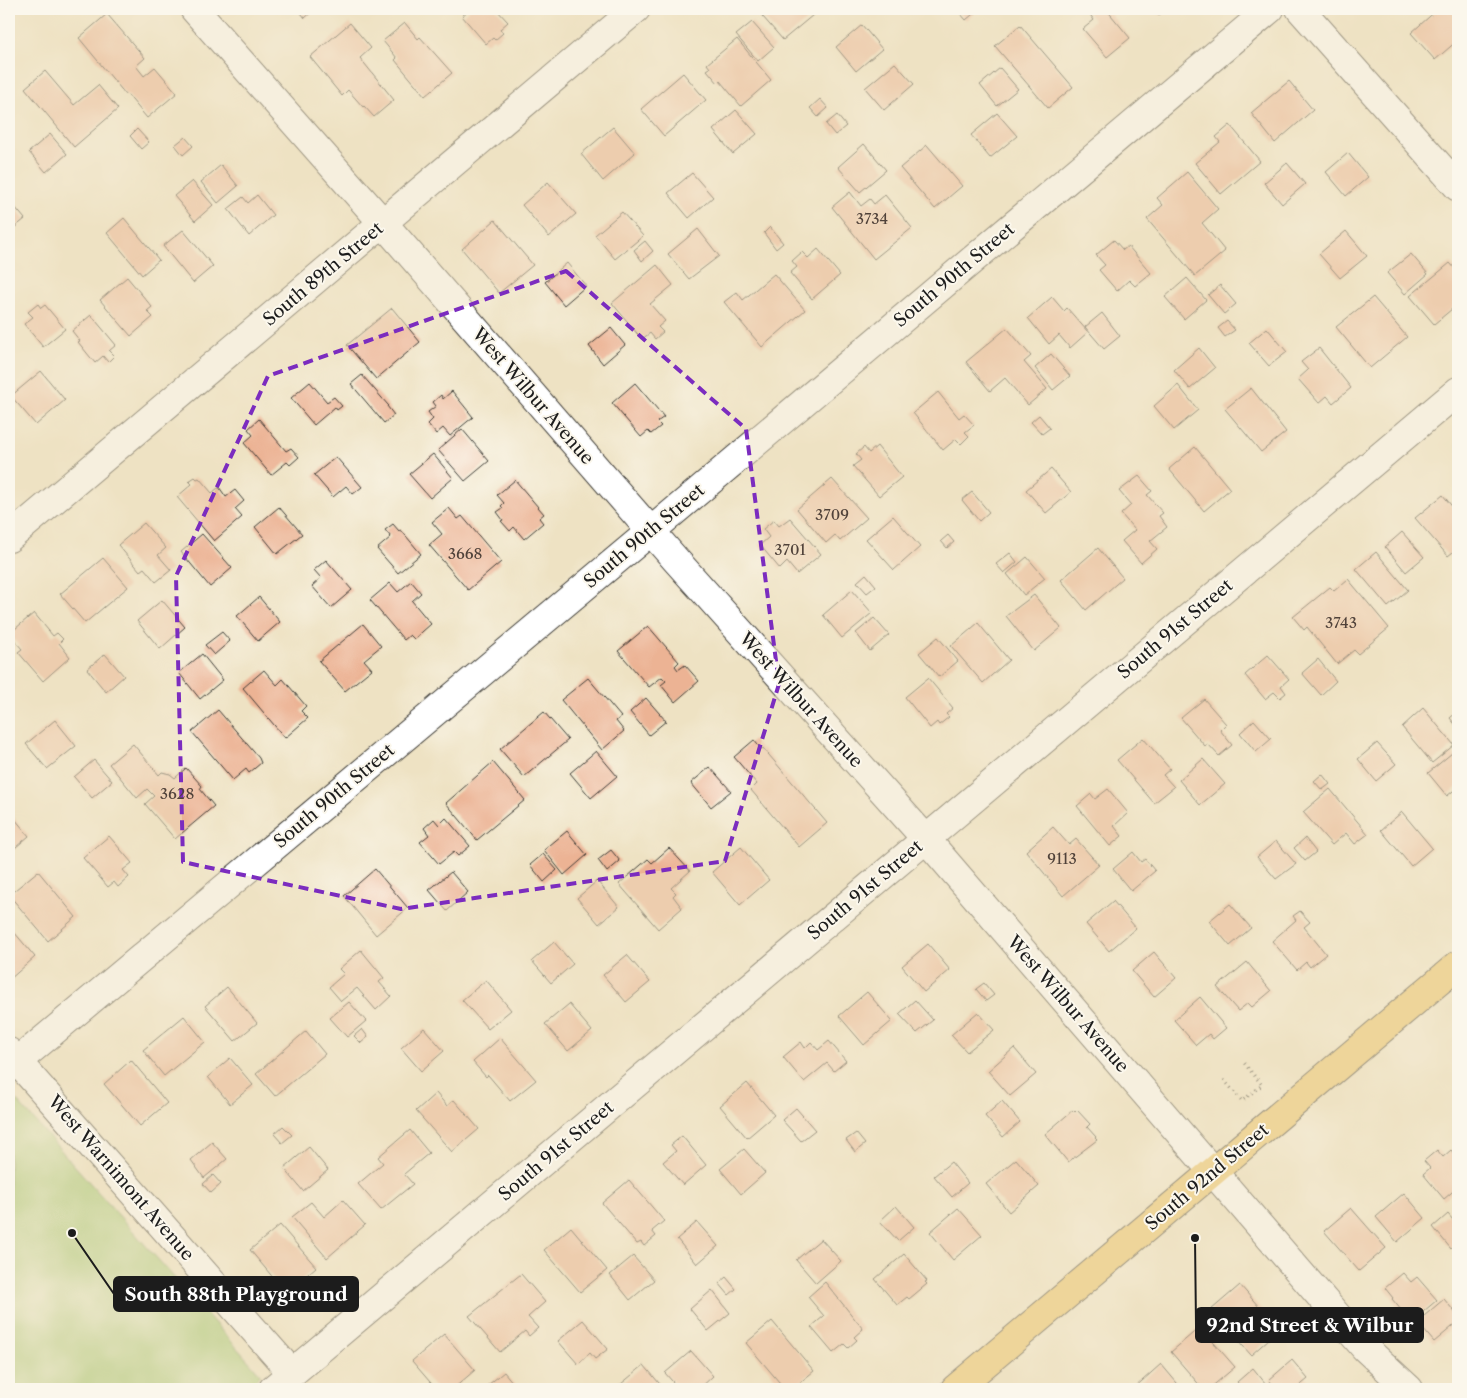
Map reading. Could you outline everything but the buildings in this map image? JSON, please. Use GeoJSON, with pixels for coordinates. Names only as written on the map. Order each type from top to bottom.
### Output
{"type":"FeatureCollection","features":[{"type":"Feature","properties":{"kind":"main road","name":"South 92nd Street"},"geometry":{"type":"LineString","coordinates":[[955,1389],[1458,965]]}},
{"type":"Feature","properties":{"kind":"street","name":"West Wilbur Avenue"},"geometry":{"type":"LineString","coordinates":[[194,9],[384,222],[651,531],[926,839],[1365,1348],[1409,1389]]}},
{"type":"Feature","properties":{"kind":"street","name":"South 89th Street"},"geometry":{"type":"LineString","coordinates":[[9,538],[636,9]]}},
{"type":"Feature","properties":{"kind":"street","name":"South 90th Street"},"geometry":{"type":"LineString","coordinates":[[13,1056],[651,531],[1270,9]]}},
{"type":"Feature","properties":{"kind":"street"},"geometry":{"type":"LineString","coordinates":[[1300,9],[1458,187]]}},
{"type":"Feature","properties":{"kind":"street","name":"South 91st Street"},"geometry":{"type":"LineString","coordinates":[[282,1381],[1458,391]]}},
{"type":"Feature","properties":{"kind":"street","name":"West Warnimont Avenue"},"geometry":{"type":"LineString","coordinates":[[13,1056],[282,1381]]}},
{"type":"Feature","properties":{"kind":"path"},"geometry":{"type":"LineString","coordinates":[[1224,1080],[1242,1101],[1262,1085],[1244,1063]]}},
{"type":"Feature","properties":{"kind":"highlighted area"},"geometry":{"type":"Polygon","coordinates":[[[566,271],[746,429],[779,684],[725,861],[401,909],[183,862],[176,576],[268,376],[566,271]]]}},
{"type":"Feature","properties":{"kind":"green space"},"geometry":{"type":"Polygon","coordinates":[[[9,1092],[261,1375],[245,1389],[9,1389],[9,1092]]]}},
{"type":"Feature","properties":{"kind":"place","name":"South 88th Playground"},"geometry":{"type":"Point","coordinates":[72,1233]}},
{"type":"Feature","properties":{"kind":"place","name":"92nd Street & Wilbur"},"geometry":{"type":"Point","coordinates":[1195,1238]}}]}
